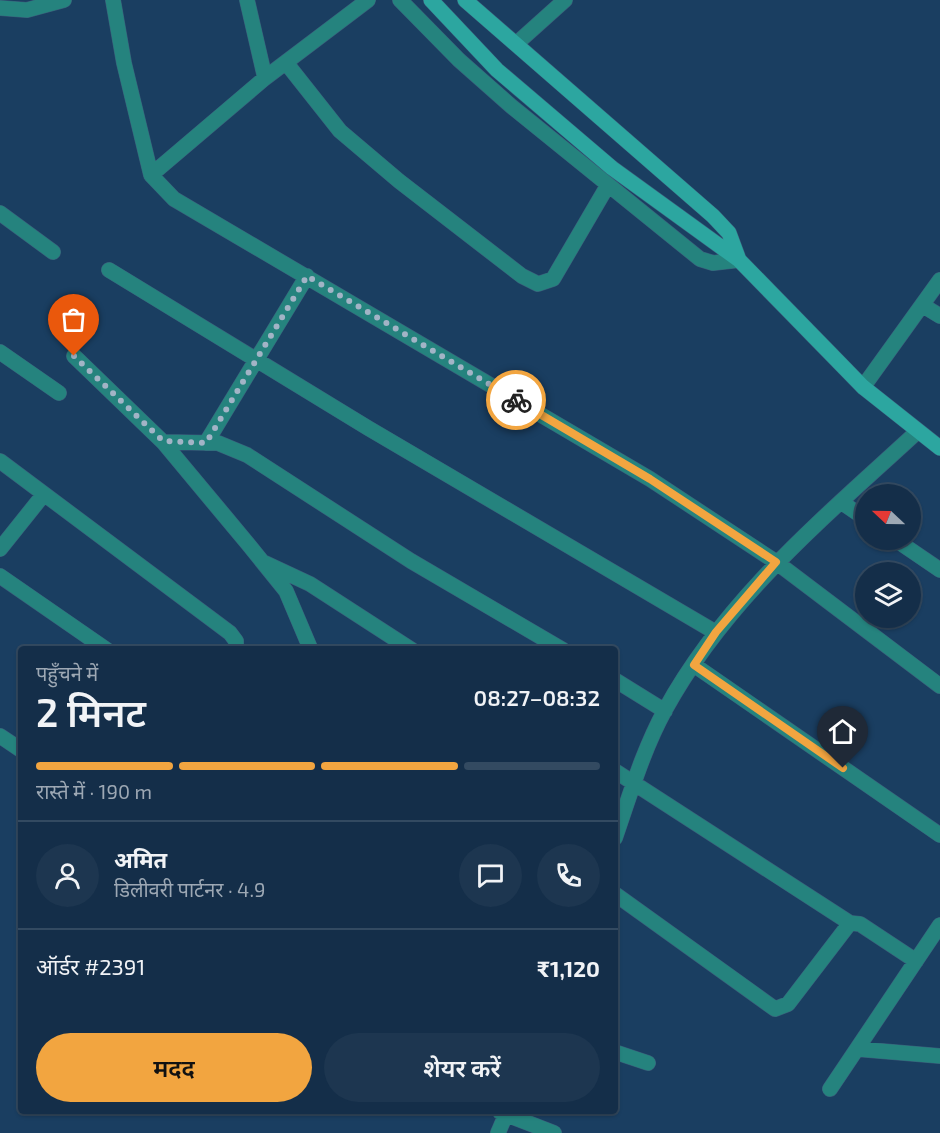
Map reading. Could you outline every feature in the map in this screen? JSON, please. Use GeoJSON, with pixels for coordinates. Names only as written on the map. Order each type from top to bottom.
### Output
{"type":"FeatureCollection","features":[{"type":"Feature","properties":{"kind":"street"},"geometry":{"type":"LineString","coordinates":[[0,8],[27,10],[64,0]]}},
{"type":"Feature","properties":{"kind":"street"},"geometry":{"type":"LineString","coordinates":[[114,0],[124,63],[151,175],[174,199],[650,479],[776,562],[940,686]]}},
{"type":"Feature","properties":{"kind":"street"},"geometry":{"type":"LineString","coordinates":[[247,0],[265,78]]}},
{"type":"Feature","properties":{"kind":"street"},"geometry":{"type":"LineString","coordinates":[[151,175],[265,78],[287,64],[368,0]]}},
{"type":"Feature","properties":{"kind":"street"},"geometry":{"type":"LineString","coordinates":[[400,0],[459,60],[700,259],[713,263],[739,260]]}},
{"type":"Feature","properties":{"kind":"street"},"geometry":{"type":"LineString","coordinates":[[431,0],[497,70],[612,168],[739,260],[863,387],[940,448]]}},
{"type":"Feature","properties":{"kind":"street"},"geometry":{"type":"LineString","coordinates":[[465,0],[713,216],[729,233],[739,260]]}},
{"type":"Feature","properties":{"kind":"street"},"geometry":{"type":"LineString","coordinates":[[516,44],[565,0]]}},
{"type":"Feature","properties":{"kind":"street"},"geometry":{"type":"LineString","coordinates":[[287,64],[340,131],[427,203],[522,276],[538,284],[553,279],[608,185]]}},
{"type":"Feature","properties":{"kind":"street"},"geometry":{"type":"LineString","coordinates":[[0,213],[53,252]]}},
{"type":"Feature","properties":{"kind":"street"},"geometry":{"type":"LineString","coordinates":[[109,270],[368,428],[716,632]]}},
{"type":"Feature","properties":{"kind":"street"},"geometry":{"type":"LineString","coordinates":[[206,443],[307,276]]}},
{"type":"Feature","properties":{"kind":"street"},"geometry":{"type":"LineString","coordinates":[[863,387],[940,280]]}},
{"type":"Feature","properties":{"kind":"street"},"geometry":{"type":"LineString","coordinates":[[922,305],[940,316]]}},
{"type":"Feature","properties":{"kind":"street"},"geometry":{"type":"LineString","coordinates":[[0,352],[59,393]]}},
{"type":"Feature","properties":{"kind":"street"},"geometry":{"type":"LineString","coordinates":[[74,356],[163,441],[262,561],[286,591],[309,646]]}},
{"type":"Feature","properties":{"kind":"street"},"geometry":{"type":"LineString","coordinates":[[618,828],[634,783],[665,711],[716,632],[776,562],[918,431]]}},
{"type":"Feature","properties":{"kind":"street"},"geometry":{"type":"LineString","coordinates":[[163,441],[218,443],[247,455],[411,561],[556,646]]}},
{"type":"Feature","properties":{"kind":"street"},"geometry":{"type":"LineString","coordinates":[[0,461],[231,633],[236,646]]}},
{"type":"Feature","properties":{"kind":"street"},"geometry":{"type":"LineString","coordinates":[[0,549],[44,494]]}},
{"type":"Feature","properties":{"kind":"street"},"geometry":{"type":"LineString","coordinates":[[841,502],[855,512]]}},
{"type":"Feature","properties":{"kind":"street"},"geometry":{"type":"LineString","coordinates":[[911,550],[940,570]]}},
{"type":"Feature","properties":{"kind":"street"},"geometry":{"type":"LineString","coordinates":[[262,561],[310,584],[405,646]]}},
{"type":"Feature","properties":{"kind":"street"},"geometry":{"type":"LineString","coordinates":[[0,576],[101,646]]}},
{"type":"Feature","properties":{"kind":"street"},"geometry":{"type":"LineString","coordinates":[[694,665],[940,835]]}},
{"type":"Feature","properties":{"kind":"street"},"geometry":{"type":"LineString","coordinates":[[618,682],[665,711]]}},
{"type":"Feature","properties":{"kind":"street"},"geometry":{"type":"LineString","coordinates":[[0,736],[18,748]]}},
{"type":"Feature","properties":{"kind":"street"},"geometry":{"type":"LineString","coordinates":[[618,773],[850,923],[860,924],[916,961]]}},
{"type":"Feature","properties":{"kind":"street"},"geometry":{"type":"LineString","coordinates":[[618,896],[775,1009],[788,1004],[850,923]]}},
{"type":"Feature","properties":{"kind":"street"},"geometry":{"type":"LineString","coordinates":[[830,1089],[940,925]]}},
{"type":"Feature","properties":{"kind":"street"},"geometry":{"type":"LineString","coordinates":[[857,1049],[940,1056]]}},
{"type":"Feature","properties":{"kind":"street"},"geometry":{"type":"LineString","coordinates":[[618,1053],[648,1063]]}},
{"type":"Feature","properties":{"kind":"street"},"geometry":{"type":"LineString","coordinates":[[498,1133],[503,1114]]}},
{"type":"Feature","properties":{"kind":"street"},"geometry":{"type":"LineString","coordinates":[[509,1114],[554,1133]]}},
{"type":"Feature","properties":{"kind":"way so far"},"geometry":{"type":"LineString","coordinates":[[74,356],[129,406],[163,441],[206,443],[307,276],[412,341],[516,400]]}},
{"type":"Feature","properties":{"kind":"route"},"geometry":{"type":"LineString","coordinates":[[516,400],[650,479],[776,562],[716,632],[694,665],[843,768]]}}]}
